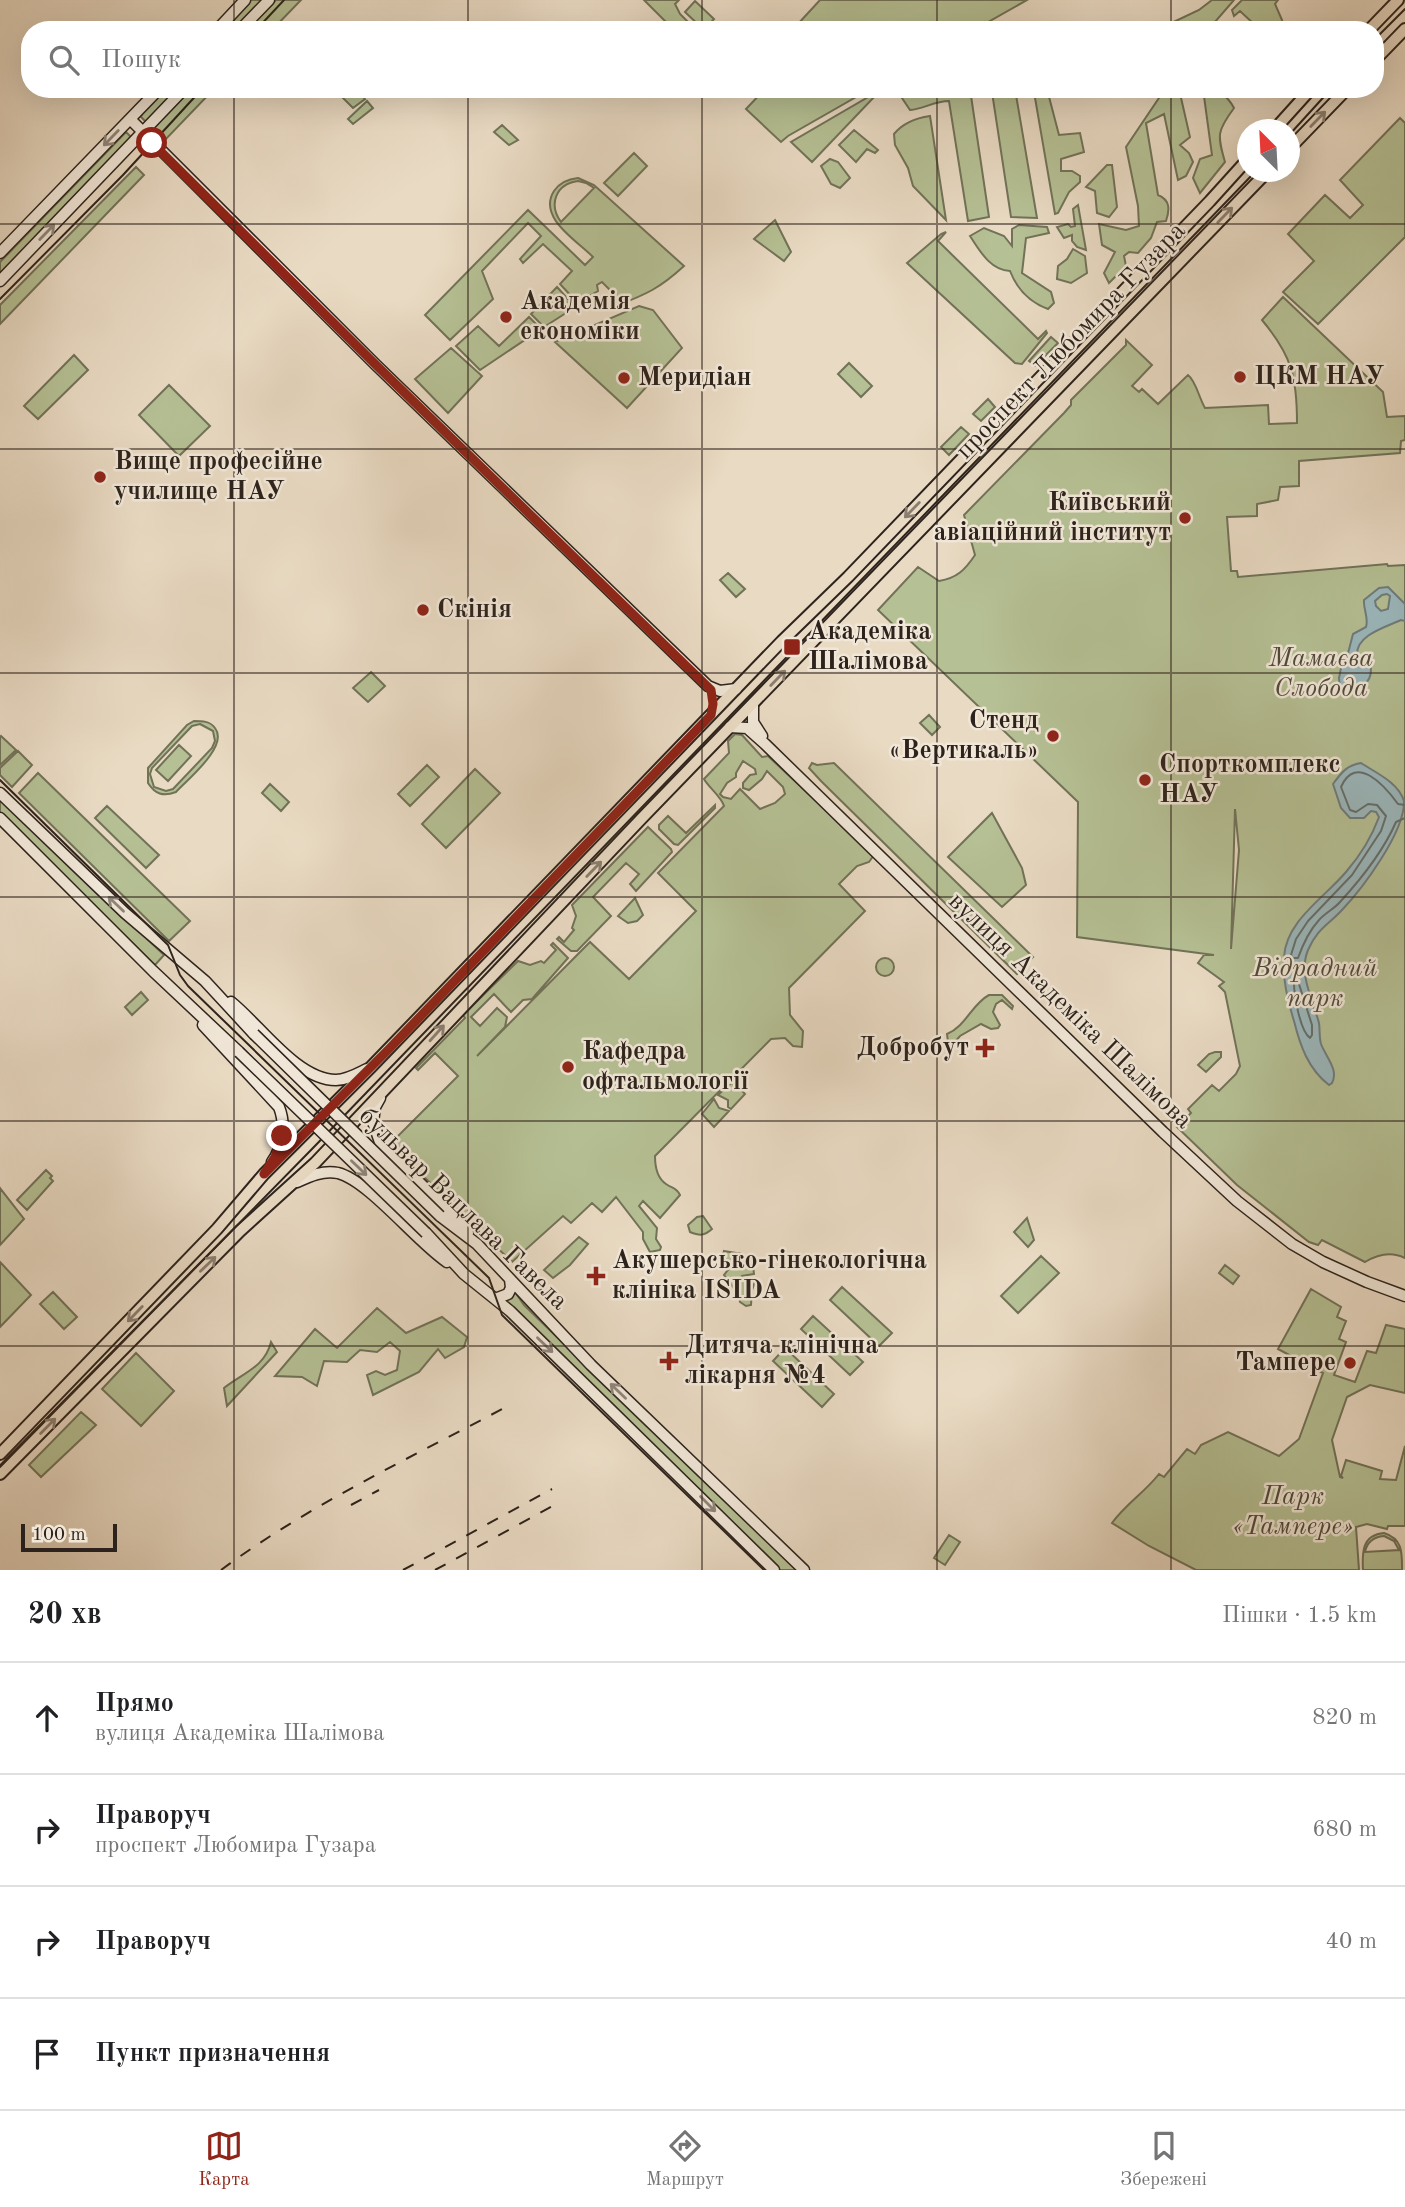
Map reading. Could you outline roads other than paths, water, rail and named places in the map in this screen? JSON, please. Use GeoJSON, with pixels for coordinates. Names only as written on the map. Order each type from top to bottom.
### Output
{"type":"FeatureCollection","features":[{"type":"Feature","properties":{"kind":"main road"},"geometry":{"type":"LineString","coordinates":[[225,21],[245,0]]}},
{"type":"Feature","properties":{"kind":"main road"},"geometry":{"type":"LineString","coordinates":[[249,21],[269,0]]}},
{"type":"Feature","properties":{"kind":"main road"},"geometry":{"type":"LineString","coordinates":[[1377,21],[1398,0]]}},
{"type":"Feature","properties":{"kind":"main road"},"geometry":{"type":"LineString","coordinates":[[1384,51],[1405,29]]}},
{"type":"Feature","properties":{"kind":"main road"},"geometry":{"type":"LineString","coordinates":[[0,253],[151,98]]}},
{"type":"Feature","properties":{"kind":"main road"},"geometry":{"type":"LineString","coordinates":[[0,281],[175,98]]}},
{"type":"Feature","properties":{"kind":"main road"},"geometry":{"type":"LineString","coordinates":[[1284,119],[1303,98]]}},
{"type":"Feature","properties":{"kind":"main road"},"geometry":{"type":"LineString","coordinates":[[1300,138],[1338,98]]}},
{"type":"Feature","properties":{"kind":"main road"},"geometry":{"type":"LineString","coordinates":[[130,120],[376,365],[711,690],[711,715]]}},
{"type":"Feature","properties":{"kind":"main road","name":"проспект Любомира Гузара"},"geometry":{"type":"LineString","coordinates":[[0,1454],[217,1229],[264,1174],[1117,299],[1237,171]]}},
{"type":"Feature","properties":{"kind":"main road","name":"проспект Любомира Гузара"},"geometry":{"type":"LineString","coordinates":[[0,1474],[196,1275],[315,1163],[730,727],[1257,182]]}},
{"type":"Feature","properties":{"kind":"main road"},"geometry":{"type":"LineString","coordinates":[[711,690],[736,689]]}},
{"type":"Feature","properties":{"kind":"main road","name":"вулиця Академіка Шалімова"},"geometry":{"type":"LineString","coordinates":[[754,704],[753,722],[762,736],[1164,1130],[1245,1205],[1265,1222],[1317,1255],[1405,1294]]}},
{"type":"Feature","properties":{"kind":"main road","name":"вулиця Академіка Шалімова"},"geometry":{"type":"LineString","coordinates":[[730,727],[747,728],[756,736],[1163,1132],[1262,1222],[1323,1262],[1367,1282],[1405,1294]]}},
{"type":"Feature","properties":{"kind":"main road","name":"бульвар Вацлава Гавела"},"geometry":{"type":"LineString","coordinates":[[0,793],[125,913],[205,981],[254,1034],[440,1216],[477,1244],[591,1365],[804,1570]]}},
{"type":"Feature","properties":{"kind":"main road","name":"бульвар Вацлава Гавела"},"geometry":{"type":"LineString","coordinates":[[0,818],[426,1233],[464,1274],[519,1320],[774,1570]]}},
{"type":"Feature","properties":{"kind":"main road"},"geometry":{"type":"LineString","coordinates":[[205,981],[242,1010],[292,1060],[310,1073],[336,1080],[371,1067]]}},
{"type":"Feature","properties":{"kind":"main road"},"geometry":{"type":"LineString","coordinates":[[176,992],[228,1055],[279,1107],[283,1116],[282,1136],[275,1157],[264,1174]]}},
{"type":"Feature","properties":{"kind":"main road"},"geometry":{"type":"LineString","coordinates":[[391,1084],[375,1107],[373,1122],[378,1139],[387,1152],[460,1222],[477,1244]]}},
{"type":"Feature","properties":{"kind":"main road"},"geometry":{"type":"LineString","coordinates":[[287,1187],[321,1173],[345,1175],[359,1184],[432,1252],[464,1274]]}},
{"type":"Feature","properties":{"kind":"main road"},"geometry":{"type":"LineString","coordinates":[[495,1299],[510,1292],[509,1277]]}},
{"type":"Feature","properties":{"kind":"water"},"geometry":{"type":"Polygon","coordinates":[[[1388,587],[1405,604],[1405,621],[1401,620],[1380,629],[1361,642],[1357,655],[1370,663],[1370,676],[1359,688],[1340,689],[1342,663],[1346,661],[1353,634],[1366,627],[1364,600],[1379,588],[1388,587]],[[1382,595],[1375,601],[1381,611],[1388,609],[1390,596],[1382,595]]]}},
{"type":"Feature","properties":{"kind":"water"},"geometry":{"type":"Polygon","coordinates":[[[1361,763],[1392,783],[1404,801],[1398,828],[1381,859],[1350,901],[1315,937],[1305,959],[1306,978],[1319,1023],[1321,1044],[1334,1073],[1329,1085],[1310,1064],[1299,1039],[1286,989],[1284,957],[1291,932],[1351,866],[1369,839],[1379,817],[1376,812],[1371,811],[1364,818],[1350,818],[1341,808],[1333,784],[1345,770],[1361,763]]]}},
{"type":"Feature","properties":{"kind":"tram line"},"geometry":{"type":"LineString","coordinates":[[264,21],[284,0]]}},
{"type":"Feature","properties":{"kind":"tram line"},"geometry":{"type":"LineString","coordinates":[[1384,30],[1405,9]]}},
{"type":"Feature","properties":{"kind":"tram line"},"geometry":{"type":"LineString","coordinates":[[0,299],[123,175],[194,98]]}},
{"type":"Feature","properties":{"kind":"tram line"},"geometry":{"type":"LineString","coordinates":[[1300,123],[1323,98]]}},
{"type":"Feature","properties":{"kind":"tram line"},"geometry":{"type":"LineString","coordinates":[[0,1467],[312,1149],[1245,182]]}},
{"type":"Feature","properties":{"kind":"tram line"},"geometry":{"type":"LineString","coordinates":[[0,780],[168,945],[180,975],[188,986],[489,1278],[502,1315],[764,1570]]}},
{"type":"Feature","properties":{"kind":"railway"},"geometry":{"type":"LineString","coordinates":[[221,1570],[325,1503],[506,1407]]}},
{"type":"Feature","properties":{"kind":"railway"},"geometry":{"type":"LineString","coordinates":[[403,1570],[552,1489]]}},
{"type":"Feature","properties":{"kind":"railway"},"geometry":{"type":"LineString","coordinates":[[351,1505],[379,1490]]}},
{"type":"Feature","properties":{"kind":"railway"},"geometry":{"type":"LineString","coordinates":[[435,1570],[558,1503]]}},
{"type":"Feature","properties":{"kind":"place","name":"Академія економіки"},"geometry":{"type":"Point","coordinates":[506,317]}},
{"type":"Feature","properties":{"kind":"place","name":"ЦКМ НАУ"},"geometry":{"type":"Point","coordinates":[1240,377]}},
{"type":"Feature","properties":{"kind":"place","name":"Меридіан"},"geometry":{"type":"Point","coordinates":[624,378]}},
{"type":"Feature","properties":{"kind":"place","name":"Вище професійне училище НАУ"},"geometry":{"type":"Point","coordinates":[100,477]}},
{"type":"Feature","properties":{"kind":"place","name":"Київський авіаційний інститут"},"geometry":{"type":"Point","coordinates":[1185,518]}},
{"type":"Feature","properties":{"kind":"place","name":"Скінія"},"geometry":{"type":"Point","coordinates":[423,610]}},
{"type":"Feature","properties":{"kind":"place","name":"Академіка Шалімова"},"geometry":{"type":"Point","coordinates":[792,647]}},
{"type":"Feature","properties":{"kind":"place","name":"Стенд «Вертикаль»"},"geometry":{"type":"Point","coordinates":[1053,736]}},
{"type":"Feature","properties":{"kind":"place","name":"Спорткомплекс НАУ"},"geometry":{"type":"Point","coordinates":[1145,780]}},
{"type":"Feature","properties":{"kind":"place","name":"Добробут"},"geometry":{"type":"Point","coordinates":[985,1048]}},
{"type":"Feature","properties":{"kind":"place","name":"Кафедра офтальмології"},"geometry":{"type":"Point","coordinates":[568,1067]}},
{"type":"Feature","properties":{"kind":"place","name":"Акушерсько-гінекологічна клініка ISIDA"},"geometry":{"type":"Point","coordinates":[596,1276]}},
{"type":"Feature","properties":{"kind":"place","name":"Дитяча клінічна лікарня №4"},"geometry":{"type":"Point","coordinates":[669,1361]}},
{"type":"Feature","properties":{"kind":"place","name":"Тампере"},"geometry":{"type":"Point","coordinates":[1350,1363]}},
{"type":"Feature","properties":{"kind":"park label","name":"Мамаєва Слобода"},"geometry":{"type":"Point","coordinates":[1321,674]}},
{"type":"Feature","properties":{"kind":"park label","name":"Відрадний парк"},"geometry":{"type":"Point","coordinates":[1315,984]}},
{"type":"Feature","properties":{"kind":"park label","name":"Парк «Тампере»"},"geometry":{"type":"Point","coordinates":[1293,1512]}}]}
